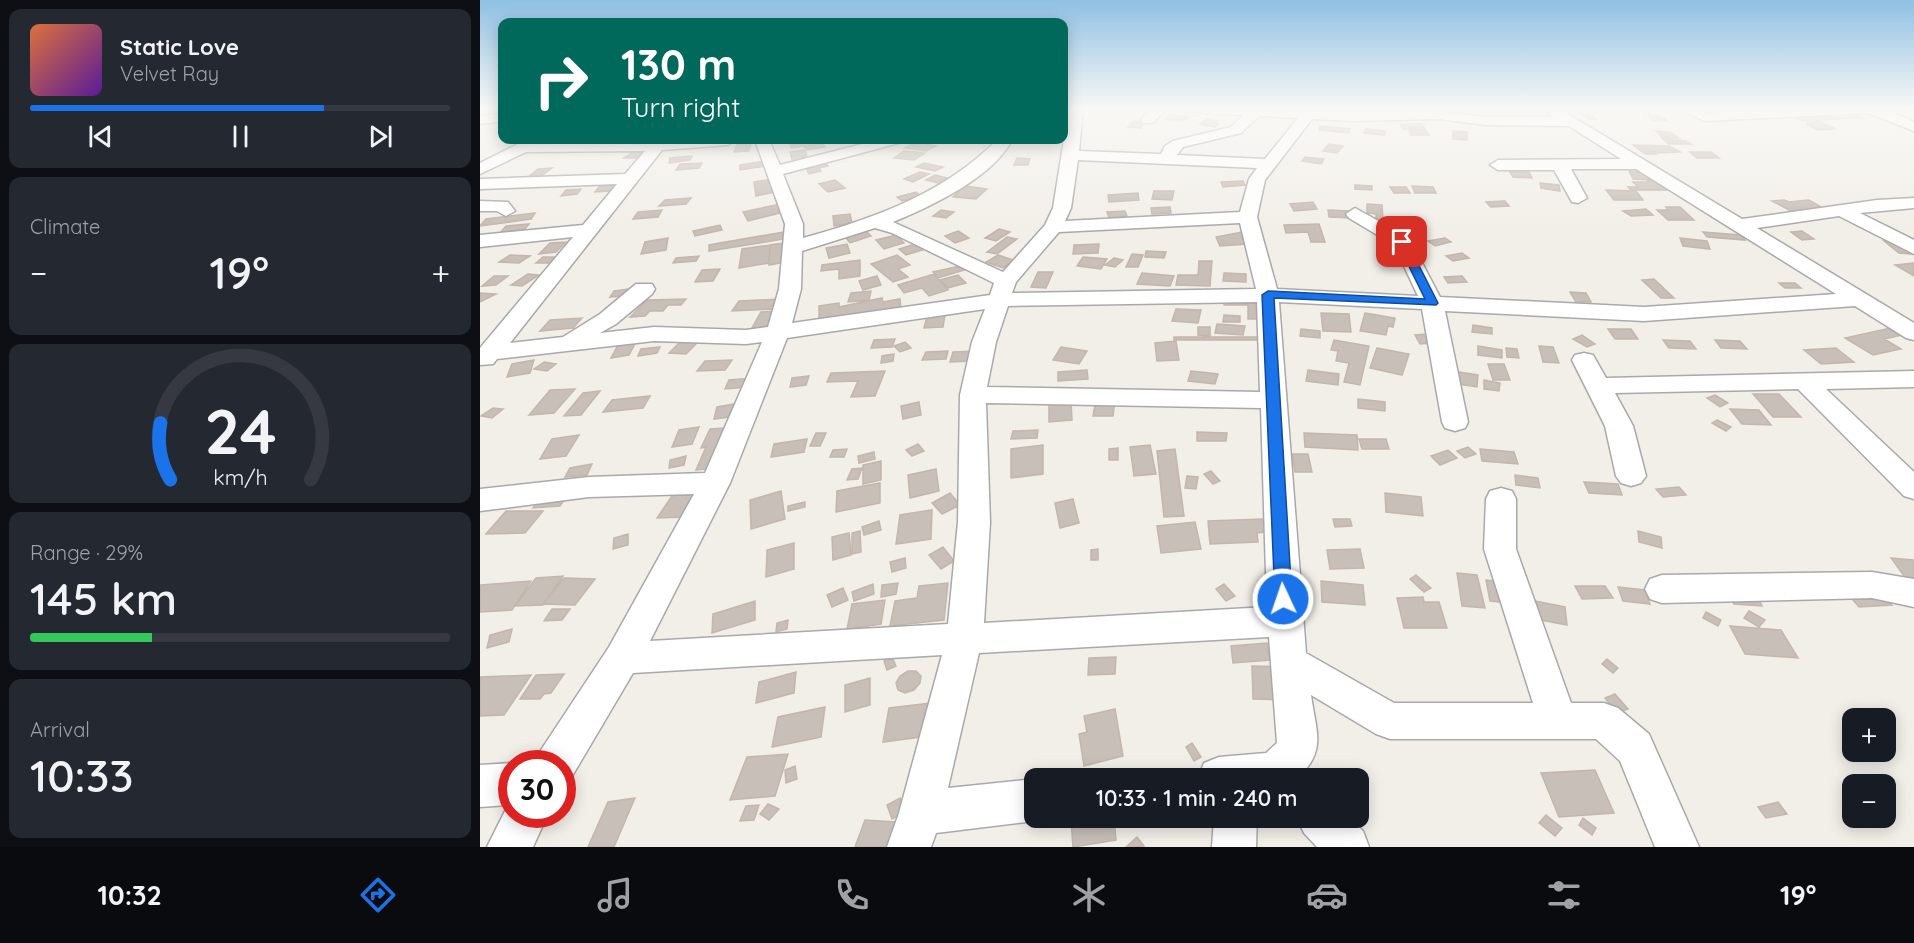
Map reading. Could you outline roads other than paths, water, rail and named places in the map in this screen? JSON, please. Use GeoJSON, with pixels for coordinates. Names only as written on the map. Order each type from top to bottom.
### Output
{"type":"FeatureCollection","features":[{"type":"Feature","properties":{"kind":"street"},"geometry":{"type":"LineString","coordinates":[[480,169],[521,148]]}},
{"type":"Feature","properties":{"kind":"street"},"geometry":{"type":"LineString","coordinates":[[480,151],[586,148]]}},
{"type":"Feature","properties":{"kind":"street"},"geometry":{"type":"LineString","coordinates":[[485,358],[656,148]]}},
{"type":"Feature","properties":{"kind":"street"},"geometry":{"type":"LineString","coordinates":[[565,750],[622,658],[715,483],[778,331],[790,289],[794,224],[765,148]]}},
{"type":"Feature","properties":{"kind":"street"},"geometry":{"type":"LineString","coordinates":[[773,172],[866,148]]}},
{"type":"Feature","properties":{"kind":"street"},"geometry":{"type":"LineString","coordinates":[[793,247],[878,223],[928,200],[973,172],[997,148]]}},
{"type":"Feature","properties":{"kind":"street"},"geometry":{"type":"LineString","coordinates":[[1024,803],[915,830],[965,638],[974,522],[973,395],[984,342],[1004,290],[1053,227],[1062,208],[1070,148]]}},
{"type":"Feature","properties":{"kind":"street"},"geometry":{"type":"LineString","coordinates":[[1167,159],[1173,148]]}},
{"type":"Feature","properties":{"kind":"street"},"geometry":{"type":"LineString","coordinates":[[1259,768],[1289,662],[1284,621],[1268,295],[1248,217],[1257,179],[1281,148]]}},
{"type":"Feature","properties":{"kind":"street"},"geometry":{"type":"LineString","coordinates":[[1613,148],[1914,333]]}},
{"type":"Feature","properties":{"kind":"street"},"geometry":{"type":"LineString","coordinates":[[1069,155],[1268,164]]}},
{"type":"Feature","properties":{"kind":"street"},"geometry":{"type":"LineString","coordinates":[[1498,165],[1640,164]]}},
{"type":"Feature","properties":{"kind":"street"},"geometry":{"type":"LineString","coordinates":[[1560,165],[1578,198]]}},
{"type":"Feature","properties":{"kind":"street"},"geometry":{"type":"LineString","coordinates":[[480,184],[629,179]]}},
{"type":"Feature","properties":{"kind":"street"},"geometry":{"type":"LineString","coordinates":[[1738,225],[1841,210],[1914,203]]}},
{"type":"Feature","properties":{"kind":"street"},"geometry":{"type":"LineString","coordinates":[[480,206],[502,206],[506,211]]}},
{"type":"Feature","properties":{"kind":"street"},"geometry":{"type":"LineString","coordinates":[[1841,210],[1914,248]]}},
{"type":"Feature","properties":{"kind":"street"},"geometry":{"type":"LineString","coordinates":[[1355,214],[1402,242],[1432,303],[1455,422]]}},
{"type":"Feature","properties":{"kind":"street"},"geometry":{"type":"LineString","coordinates":[[1053,227],[1248,217]]}},
{"type":"Feature","properties":{"kind":"street"},"geometry":{"type":"LineString","coordinates":[[878,223],[899,229],[1004,290]]}},
{"type":"Feature","properties":{"kind":"street"},"geometry":{"type":"LineString","coordinates":[[480,241],[588,230]]}},
{"type":"Feature","properties":{"kind":"street"},"geometry":{"type":"LineString","coordinates":[[480,255],[503,239]]}},
{"type":"Feature","properties":{"kind":"street"},"geometry":{"type":"LineString","coordinates":[[565,344],[608,319],[644,289]]}},
{"type":"Feature","properties":{"kind":"street"},"geometry":{"type":"LineString","coordinates":[[485,358],[565,344],[654,334],[746,337],[1004,290],[1268,295],[1644,314],[1859,299]]}},
{"type":"Feature","properties":{"kind":"street"},"geometry":{"type":"LineString","coordinates":[[1584,360],[1619,426],[1631,476]]}},
{"type":"Feature","properties":{"kind":"street"},"geometry":{"type":"LineString","coordinates":[[1599,386],[1914,379]]}},
{"type":"Feature","properties":{"kind":"street"},"geometry":{"type":"LineString","coordinates":[[1806,383],[1914,489]]}},
{"type":"Feature","properties":{"kind":"street"},"geometry":{"type":"LineString","coordinates":[[973,395],[1273,400]]}},
{"type":"Feature","properties":{"kind":"street"},"geometry":{"type":"LineString","coordinates":[[480,500],[589,487],[715,483]]}},
{"type":"Feature","properties":{"kind":"street"},"geometry":{"type":"LineString","coordinates":[[1501,499],[1500,549],[1558,721]]}},
{"type":"Feature","properties":{"kind":"street"},"geometry":{"type":"LineString","coordinates":[[1662,589],[1872,585],[1914,593]]}},
{"type":"Feature","properties":{"kind":"street"},"geometry":{"type":"LineString","coordinates":[[622,658],[1284,621]]}},
{"type":"Feature","properties":{"kind":"street"},"geometry":{"type":"LineString","coordinates":[[1289,662],[1390,721],[1604,721],[1635,748],[1677,847]]}},
{"type":"Feature","properties":{"kind":"street"},"geometry":{"type":"LineString","coordinates":[[480,786],[498,785]]}},
{"type":"Feature","properties":{"kind":"street"},"geometry":{"type":"LineString","coordinates":[[509,847],[519,828]]}},
{"type":"Feature","properties":{"kind":"street"},"geometry":{"type":"LineString","coordinates":[[1234,847],[1240,828]]}},
{"type":"Feature","properties":{"kind":"street"},"geometry":{"type":"LineString","coordinates":[[1329,828],[1347,847]]}}]}
